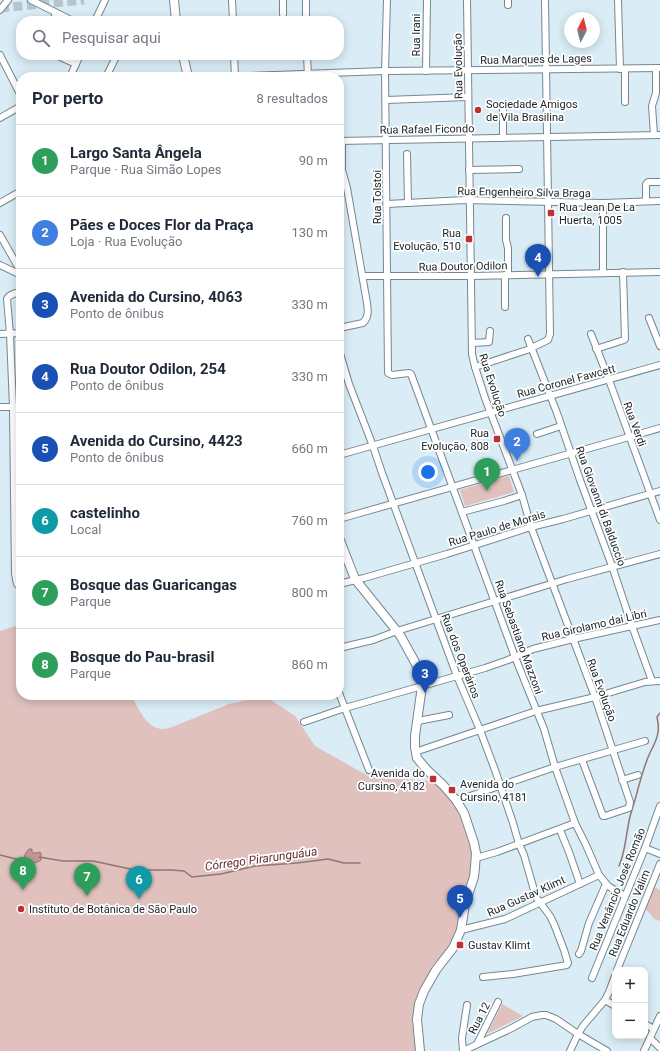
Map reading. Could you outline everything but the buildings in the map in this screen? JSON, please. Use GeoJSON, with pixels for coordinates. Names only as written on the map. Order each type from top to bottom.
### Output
{"type":"FeatureCollection","features":[{"type":"Feature","properties":{"kind":"main road"},"geometry":{"type":"LineString","coordinates":[[174,0],[176,16]]}},
{"type":"Feature","properties":{"kind":"main road"},"geometry":{"type":"LineString","coordinates":[[184,60],[187,72]]}},
{"type":"Feature","properties":{"kind":"main road"},"geometry":{"type":"LineString","coordinates":[[344,551],[355,580],[397,631],[416,664],[422,686],[415,736],[417,758],[456,800],[464,813],[474,843],[476,858],[474,877],[465,904],[460,930],[453,948],[436,970],[424,991],[419,1004],[417,1019],[420,1051]]}},
{"type":"Feature","properties":{"kind":"street"},"geometry":{"type":"LineString","coordinates":[[0,10],[8,0]]}},
{"type":"Feature","properties":{"kind":"street"},"geometry":{"type":"LineString","coordinates":[[31,0],[62,16]]}},
{"type":"Feature","properties":{"kind":"street"},"geometry":{"type":"LineString","coordinates":[[97,16],[105,0]]}},
{"type":"Feature","properties":{"kind":"street"},"geometry":{"type":"LineString","coordinates":[[232,0],[233,16]]}},
{"type":"Feature","properties":{"kind":"street"},"geometry":{"type":"LineString","coordinates":[[283,0],[283,14]]}},
{"type":"Feature","properties":{"kind":"street"},"geometry":{"type":"LineString","coordinates":[[306,0],[306,16]]}},
{"type":"Feature","properties":{"kind":"street","name":"Rua Tolstoi"},"geometry":{"type":"LineString","coordinates":[[387,0],[385,71],[387,140],[388,373],[392,375],[409,373]]}},
{"type":"Feature","properties":{"kind":"street","name":"Rua Irani"},"geometry":{"type":"LineString","coordinates":[[426,71],[427,0]]}},
{"type":"Feature","properties":{"kind":"street","name":"Rua Evolução"},"geometry":{"type":"LineString","coordinates":[[467,0],[472,354],[491,413],[522,495],[531,527],[595,697],[631,804],[628,808],[604,816],[582,760]]}},
{"type":"Feature","properties":{"kind":"street"},"geometry":{"type":"LineString","coordinates":[[475,367],[512,356],[532,348],[548,340],[550,337],[545,0]]}},
{"type":"Feature","properties":{"kind":"street"},"geometry":{"type":"LineString","coordinates":[[618,0],[625,102]]}},
{"type":"Feature","properties":{"kind":"street"},"geometry":{"type":"LineString","coordinates":[[0,55],[16,86]]}},
{"type":"Feature","properties":{"kind":"street"},"geometry":{"type":"LineString","coordinates":[[67,60],[76,64]]}},
{"type":"Feature","properties":{"kind":"street"},"geometry":{"type":"LineString","coordinates":[[72,72],[78,60]]}},
{"type":"Feature","properties":{"kind":"street"},"geometry":{"type":"LineString","coordinates":[[109,72],[114,60]]}},
{"type":"Feature","properties":{"kind":"street"},"geometry":{"type":"LineString","coordinates":[[234,60],[235,72]]}},
{"type":"Feature","properties":{"kind":"street"},"geometry":{"type":"LineString","coordinates":[[307,60],[308,72]]}},
{"type":"Feature","properties":{"kind":"street"},"geometry":{"type":"LineString","coordinates":[[0,71],[6,66]]}},
{"type":"Feature","properties":{"kind":"street"},"geometry":{"type":"LineString","coordinates":[[657,135],[652,106],[656,93],[658,68]]}},
{"type":"Feature","properties":{"kind":"street","name":"Rua Marques de Lages"},"geometry":{"type":"LineString","coordinates":[[344,74],[385,71],[658,68]]}},
{"type":"Feature","properties":{"kind":"street"},"geometry":{"type":"LineString","coordinates":[[386,100],[468,97]]}},
{"type":"Feature","properties":{"kind":"street"},"geometry":{"type":"LineString","coordinates":[[502,108],[503,137]]}},
{"type":"Feature","properties":{"kind":"street"},"geometry":{"type":"LineString","coordinates":[[0,118],[16,109]]}},
{"type":"Feature","properties":{"kind":"street","name":"Rua Rafael Ficondo"},"geometry":{"type":"LineString","coordinates":[[344,141],[657,135]]}},
{"type":"Feature","properties":{"kind":"street"},"geometry":{"type":"LineString","coordinates":[[407,154],[408,203]]}},
{"type":"Feature","properties":{"kind":"street"},"geometry":{"type":"LineString","coordinates":[[469,170],[519,169]]}},
{"type":"Feature","properties":{"kind":"street"},"geometry":{"type":"LineString","coordinates":[[344,177],[368,303],[368,312],[363,323],[344,327]]}},
{"type":"Feature","properties":{"kind":"street"},"geometry":{"type":"LineString","coordinates":[[646,201],[647,183],[660,182]]}},
{"type":"Feature","properties":{"kind":"street"},"geometry":{"type":"LineString","coordinates":[[0,203],[16,194]]}},
{"type":"Feature","properties":{"kind":"street","name":"Rua Engenheiro Silva Braga"},"geometry":{"type":"LineString","coordinates":[[387,204],[470,200],[603,203],[660,200]]}},
{"type":"Feature","properties":{"kind":"street"},"geometry":{"type":"LineString","coordinates":[[603,203],[603,273]]}},
{"type":"Feature","properties":{"kind":"street"},"geometry":{"type":"LineString","coordinates":[[505,307],[508,248],[506,240],[506,218]]}},
{"type":"Feature","properties":{"kind":"street"},"geometry":{"type":"LineString","coordinates":[[0,235],[16,263]]}},
{"type":"Feature","properties":{"kind":"street"},"geometry":{"type":"LineString","coordinates":[[0,265],[16,273]]}},
{"type":"Feature","properties":{"kind":"street"},"geometry":{"type":"LineString","coordinates":[[596,349],[625,339],[623,272]]}},
{"type":"Feature","properties":{"kind":"street","name":"Rua Doutor Odilon"},"geometry":{"type":"LineString","coordinates":[[363,276],[550,275],[660,272]]}},
{"type":"Feature","properties":{"kind":"street"},"geometry":{"type":"LineString","coordinates":[[16,294],[9,296],[7,299],[13,407],[14,574],[16,581]]}},
{"type":"Feature","properties":{"kind":"street"},"geometry":{"type":"LineString","coordinates":[[649,318],[660,346]]}},
{"type":"Feature","properties":{"kind":"street"},"geometry":{"type":"LineString","coordinates":[[472,343],[489,342],[490,331]]}},
{"type":"Feature","properties":{"kind":"street"},"geometry":{"type":"LineString","coordinates":[[0,334],[16,333]]}},
{"type":"Feature","properties":{"kind":"street","name":"Rua Verdi"},"geometry":{"type":"LineString","coordinates":[[591,334],[660,520]]}},
{"type":"Feature","properties":{"kind":"street","name":"Rua Giovanni di Balduccio"},"geometry":{"type":"LineString","coordinates":[[528,339],[612,566],[652,681]]}},
{"type":"Feature","properties":{"kind":"street","name":"Rua Coronel Fawcett"},"geometry":{"type":"LineString","coordinates":[[344,454],[660,365]]}},
{"type":"Feature","properties":{"kind":"street","name":"Rua dos Operários"},"geometry":{"type":"LineString","coordinates":[[344,367],[457,676],[480,730],[513,823],[536,897],[554,924],[568,963],[567,965],[513,974],[483,977]]}},
{"type":"Feature","properties":{"kind":"street","name":"Rua Sebastiano Mazzoni"},"geometry":{"type":"LineString","coordinates":[[409,373],[411,374],[515,657],[546,736],[555,767],[575,823],[599,875],[606,884],[625,896]]}},
{"type":"Feature","properties":{"kind":"street"},"geometry":{"type":"LineString","coordinates":[[0,407],[13,407]]}},
{"type":"Feature","properties":{"kind":"street"},"geometry":{"type":"LineString","coordinates":[[537,434],[561,426]]}},
{"type":"Feature","properties":{"kind":"street"},"geometry":{"type":"LineString","coordinates":[[344,518],[660,428]]}},
{"type":"Feature","properties":{"kind":"street","name":"Rua Paulo de Morais"},"geometry":{"type":"LineString","coordinates":[[344,583],[415,563],[531,527],[660,492]]}},
{"type":"Feature","properties":{"kind":"street"},"geometry":{"type":"LineString","coordinates":[[462,512],[522,495]]}},
{"type":"Feature","properties":{"kind":"street"},"geometry":{"type":"LineString","coordinates":[[344,647],[373,640],[397,631],[612,566],[660,554]]}},
{"type":"Feature","properties":{"kind":"street","name":"Rua Girolamo dai Libri"},"geometry":{"type":"LineString","coordinates":[[304,722],[345,708],[485,668],[526,652],[573,639],[660,620]]}},
{"type":"Feature","properties":{"kind":"street"},"geometry":{"type":"LineString","coordinates":[[421,750],[536,711],[595,697],[641,683],[660,680]]}},
{"type":"Feature","properties":{"kind":"street"},"geometry":{"type":"LineString","coordinates":[[342,700],[369,770]]}},
{"type":"Feature","properties":{"kind":"street"},"geometry":{"type":"LineString","coordinates":[[418,721],[449,715]]}},
{"type":"Feature","properties":{"kind":"street"},"geometry":{"type":"LineString","coordinates":[[456,800],[555,767],[645,741]]}},
{"type":"Feature","properties":{"kind":"street"},"geometry":{"type":"LineString","coordinates":[[622,780],[638,775]]}},
{"type":"Feature","properties":{"kind":"street","name":"Rua Venâncio José Romão"},"geometry":{"type":"LineString","coordinates":[[592,978],[645,848],[660,806]]}},
{"type":"Feature","properties":{"kind":"street"},"geometry":{"type":"LineString","coordinates":[[476,858],[560,830],[575,823]]}},
{"type":"Feature","properties":{"kind":"street"},"geometry":{"type":"LineString","coordinates":[[560,830],[580,884]]}},
{"type":"Feature","properties":{"kind":"street"},"geometry":{"type":"LineString","coordinates":[[645,848],[660,854]]}},
{"type":"Feature","properties":{"kind":"street","name":"Rua Eduardo Valim"},"geometry":{"type":"LineString","coordinates":[[618,967],[660,864]]}},
{"type":"Feature","properties":{"kind":"street","name":"Rua Gustav Klimt"},"geometry":{"type":"LineString","coordinates":[[460,930],[490,924],[505,919],[599,875]]}},
{"type":"Feature","properties":{"kind":"street"},"geometry":{"type":"LineString","coordinates":[[579,954],[589,923],[606,884]]}},
{"type":"Feature","properties":{"kind":"street"},"geometry":{"type":"LineString","coordinates":[[570,1051],[578,1034],[605,1000],[612,984]]}},
{"type":"Feature","properties":{"kind":"street"},"geometry":{"type":"LineString","coordinates":[[605,1000],[612,1004]]}},
{"type":"Feature","properties":{"kind":"street","name":"Rua 12"},"geometry":{"type":"LineString","coordinates":[[478,1044],[498,1002]]}},
{"type":"Feature","properties":{"kind":"street"},"geometry":{"type":"LineString","coordinates":[[467,1005],[462,1038],[463,1051],[532,1017],[546,1015],[607,1051]]}},
{"type":"Feature","properties":{"kind":"street"},"geometry":{"type":"LineString","coordinates":[[644,1051],[660,1016]]}},
{"type":"Feature","properties":{"kind":"street"},"geometry":{"type":"LineString","coordinates":[[648,1026],[654,1029]]}},
{"type":"Feature","properties":{"kind":"street"},"geometry":{"type":"LineString","coordinates":[[650,1038],[660,1048]]}},
{"type":"Feature","properties":{"kind":"shaded area"},"geometry":{"type":"Polygon","coordinates":[[[509,476],[514,492],[465,506],[460,490],[509,476]]]}},
{"type":"Feature","properties":{"kind":"shaded area"},"geometry":{"type":"Polygon","coordinates":[[[16,626],[16,700],[134,700],[147,721],[156,728],[162,729],[172,727],[229,704],[247,700],[271,700],[295,716],[315,746],[370,777],[433,781],[444,791],[460,814],[467,833],[473,856],[472,870],[463,894],[457,928],[451,946],[421,987],[416,1000],[412,1020],[416,1051],[0,1051],[0,631],[16,626]]]}},
{"type":"Feature","properties":{"kind":"shaded area"},"geometry":{"type":"Polygon","coordinates":[[[29,849],[32,849],[32,853],[41,853],[41,860],[34,863],[27,862],[24,858],[29,849]]]}},
{"type":"Feature","properties":{"kind":"shaded area"},"geometry":{"type":"Polygon","coordinates":[[[654,887],[660,890],[660,921],[654,919],[645,908],[654,887]]]}},
{"type":"Feature","properties":{"kind":"shaded area"},"geometry":{"type":"Polygon","coordinates":[[[502,1004],[523,1016],[487,1034],[502,1004]]]}},
{"type":"Feature","properties":{"kind":"waterway"},"geometry":{"type":"LineString","coordinates":[[619,866],[624,851],[630,817],[641,777],[656,741],[658,726],[657,717],[660,713]]}},
{"type":"Feature","properties":{"kind":"waterway","name":"Córrego Pirarunguáua"},"geometry":{"type":"LineString","coordinates":[[0,855],[20,860],[23,858]]}},
{"type":"Feature","properties":{"kind":"waterway","name":"Córrego Pirarunguáua"},"geometry":{"type":"LineString","coordinates":[[39,857],[63,861],[93,861],[135,870],[184,871],[192,877],[221,874],[255,866],[328,859],[344,863],[360,863]]}},
{"type":"Feature","properties":{"kind":"tunnel"},"geometry":{"type":"LineString","coordinates":[[0,8],[84,0]]}},
{"type":"Feature","properties":{"kind":"place","name":"Sociedade Amigos de Vila Brasilina"},"geometry":{"type":"Point","coordinates":[478,110]}},
{"type":"Feature","properties":{"kind":"place","name":"Rua Jean De La Huerta, 1005"},"geometry":{"type":"Point","coordinates":[551,213]}},
{"type":"Feature","properties":{"kind":"place","name":"Rua Evolução, 510"},"geometry":{"type":"Point","coordinates":[469,239]}},
{"type":"Feature","properties":{"kind":"place","name":"Rua Doutor Odilon, 254"},"geometry":{"type":"Point","coordinates":[538,277]}},
{"type":"Feature","properties":{"kind":"place","name":"Rua Evolução, 808"},"geometry":{"type":"Point","coordinates":[497,439]}},
{"type":"Feature","properties":{"kind":"place","name":"Pães e Doces Flor da Praça"},"geometry":{"type":"Point","coordinates":[517,461]}},
{"type":"Feature","properties":{"kind":"place","name":"Largo Santa Ângela"},"geometry":{"type":"Point","coordinates":[487,491]}},
{"type":"Feature","properties":{"kind":"place","name":"Avenida do Cursino, 4063"},"geometry":{"type":"Point","coordinates":[425,693]}},
{"type":"Feature","properties":{"kind":"place","name":"Avenida do Cursino, 4182"},"geometry":{"type":"Point","coordinates":[433,779]}},
{"type":"Feature","properties":{"kind":"place","name":"Avenida do Cursino, 4181"},"geometry":{"type":"Point","coordinates":[452,790]}},
{"type":"Feature","properties":{"kind":"place","name":"Bosque do Pau-brasil"},"geometry":{"type":"Point","coordinates":[23,890]}},
{"type":"Feature","properties":{"kind":"place","name":"Bosque das Guaricangas"},"geometry":{"type":"Point","coordinates":[87,896]}},
{"type":"Feature","properties":{"kind":"place","name":"castelinho"},"geometry":{"type":"Point","coordinates":[139,899]}},
{"type":"Feature","properties":{"kind":"place","name":"Instituto de Botânica de São Paulo"},"geometry":{"type":"Point","coordinates":[21,909]}},
{"type":"Feature","properties":{"kind":"place","name":"Avenida do Cursino, 4423"},"geometry":{"type":"Point","coordinates":[460,918]}},
{"type":"Feature","properties":{"kind":"place","name":"Gustav Klimt"},"geometry":{"type":"Point","coordinates":[460,945]}}]}
